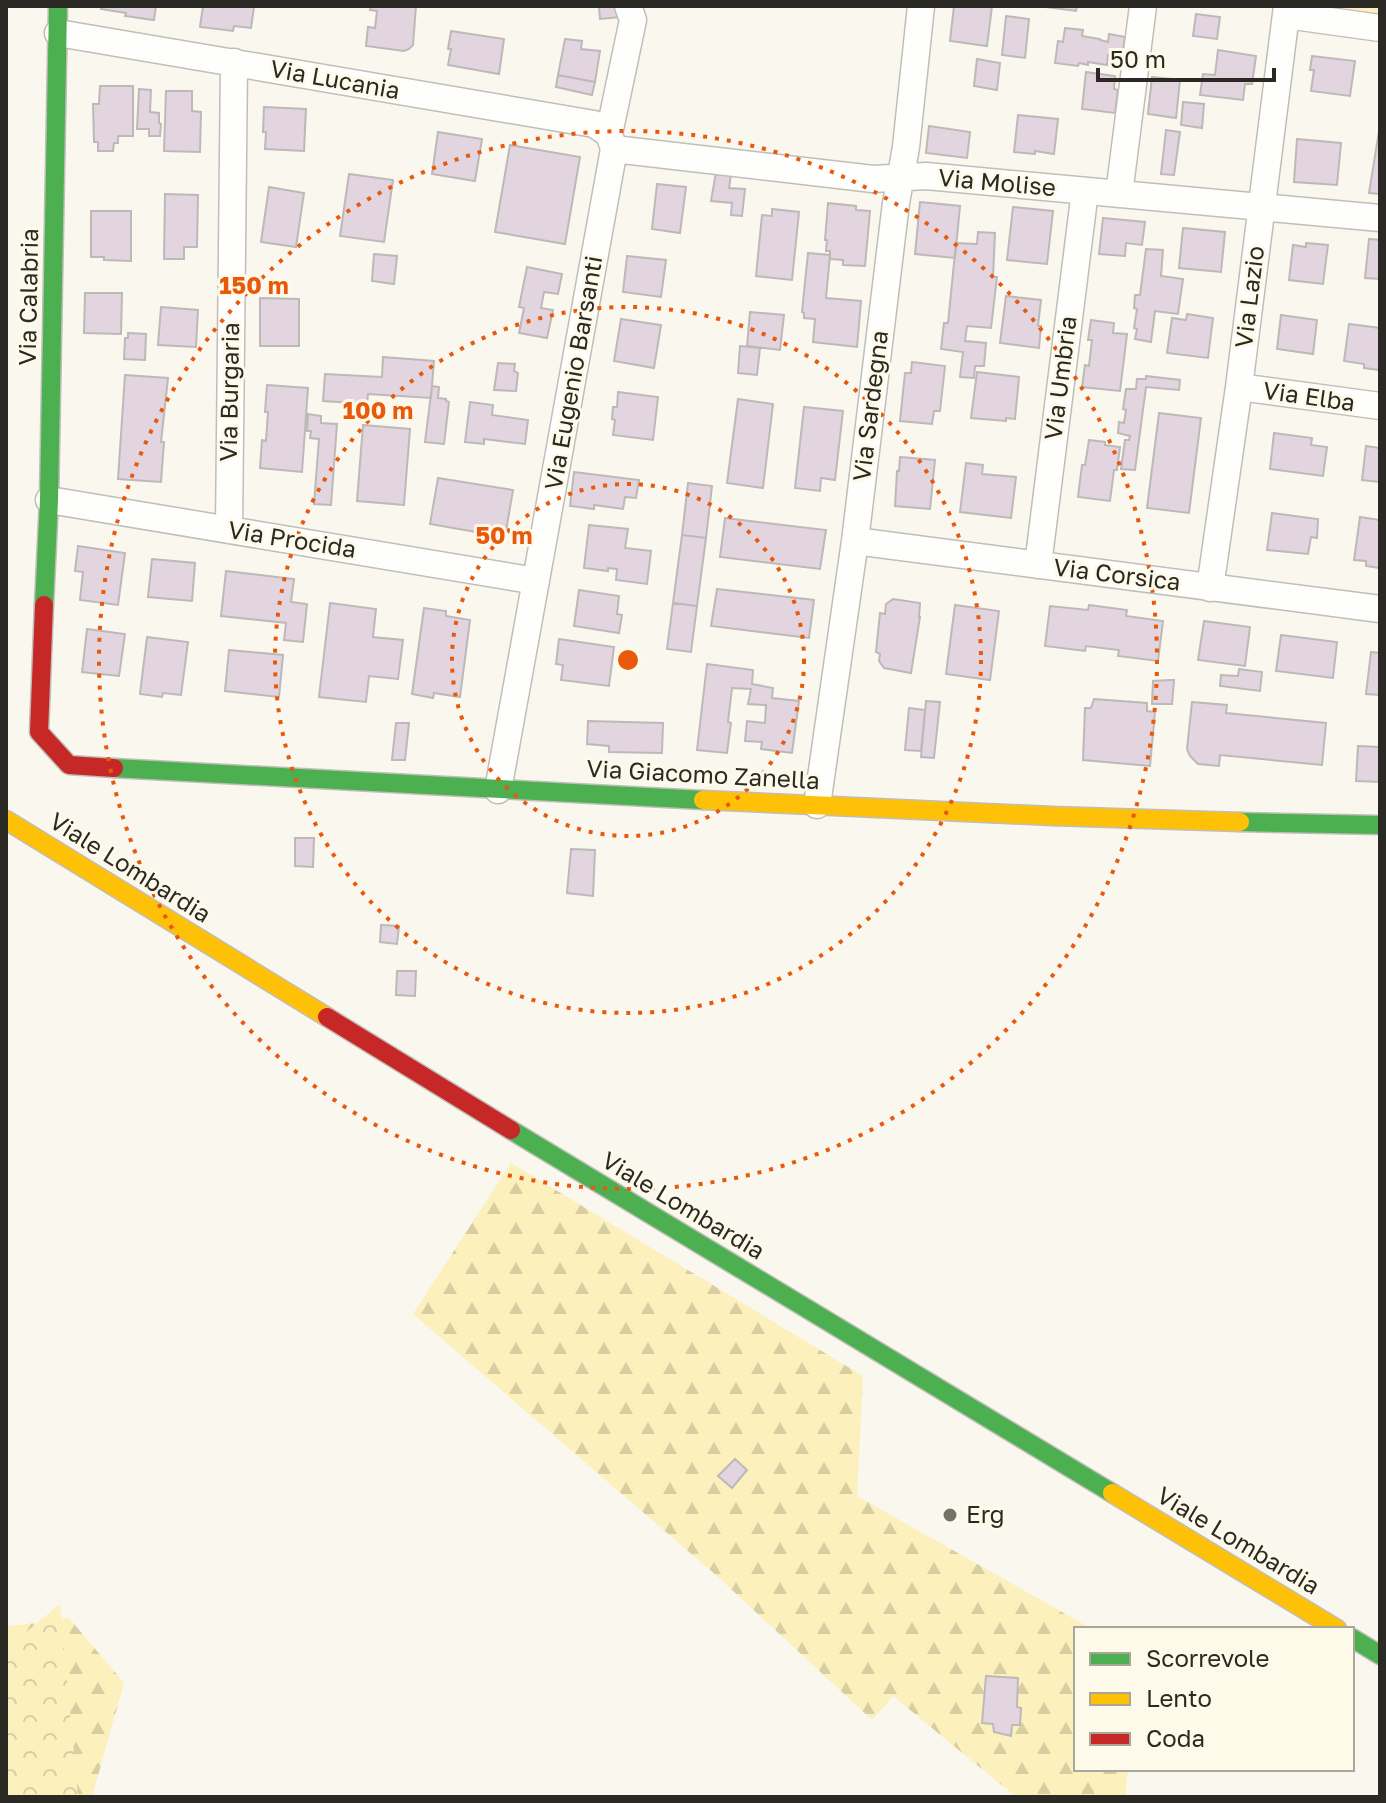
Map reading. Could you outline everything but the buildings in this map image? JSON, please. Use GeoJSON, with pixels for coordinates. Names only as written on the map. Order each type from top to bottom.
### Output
{"type":"FeatureCollection","features":[{"type":"Feature","properties":{"kind":"street","name":"Via Calabria"},"geometry":{"type":"LineString","coordinates":[[39,732],[49,500],[58,6]]}},
{"type":"Feature","properties":{"kind":"street","name":"Via Eugenio Barsanti"},"geometry":{"type":"LineString","coordinates":[[498,790],[633,20],[628,6]]}},
{"type":"Feature","properties":{"kind":"street","name":"Via Sardegna"},"geometry":{"type":"LineString","coordinates":[[817,805],[855,541],[921,6]]}},
{"type":"Feature","properties":{"kind":"street"},"geometry":{"type":"LineString","coordinates":[[1119,194],[1143,6]]}},
{"type":"Feature","properties":{"kind":"street"},"geometry":{"type":"LineString","coordinates":[[1286,11],[1380,28]]}},
{"type":"Feature","properties":{"kind":"street","name":"Via Lazio"},"geometry":{"type":"LineString","coordinates":[[1210,588],[1239,387],[1286,11]]}},
{"type":"Feature","properties":{"kind":"street","name":"Via Lucania"},"geometry":{"type":"LineString","coordinates":[[58,33],[594,124],[612,141]]}},
{"type":"Feature","properties":{"kind":"street","name":"Via Burgaria"},"geometry":{"type":"LineString","coordinates":[[229,530],[234,62]]}},
{"type":"Feature","properties":{"kind":"street","name":"Via Molise"},"geometry":{"type":"LineString","coordinates":[[612,141],[873,179],[926,176],[1380,218]]}},
{"type":"Feature","properties":{"kind":"street","name":"Via Umbria"},"geometry":{"type":"LineString","coordinates":[[1038,565],[1085,191]]}},
{"type":"Feature","properties":{"kind":"street","name":"Via Elba"},"geometry":{"type":"LineString","coordinates":[[1239,387],[1380,406]]}},
{"type":"Feature","properties":{"kind":"street","name":"Via Procida"},"geometry":{"type":"LineString","coordinates":[[49,500],[536,581]]}},
{"type":"Feature","properties":{"kind":"street","name":"Via Corsica"},"geometry":{"type":"LineString","coordinates":[[855,541],[1380,609]]}},
{"type":"Feature","properties":{"kind":"street","name":"Via Giacomo Zanella"},"geometry":{"type":"LineString","coordinates":[[39,732],[69,765],[817,805],[1189,822],[1380,825]]}},
{"type":"Feature","properties":{"kind":"street","name":"Viale Lombardia"},"geometry":{"type":"LineString","coordinates":[[6,820],[537,1146],[1334,1627]]}},
{"type":"Feature","properties":{"kind":"street"},"geometry":{"type":"LineString","coordinates":[[1354,1639],[1380,1655]]}},
{"type":"Feature","properties":{"kind":"green space"},"geometry":{"type":"Polygon","coordinates":[[[1315,6],[1380,6],[1380,15],[1315,6]]]}},
{"type":"Feature","properties":{"kind":"green space"},"geometry":{"type":"Polygon","coordinates":[[[511,1163],[863,1376],[857,1496],[1088,1627],[1074,1627],[1074,1771],[1128,1771],[1125,1797],[1016,1797],[893,1696],[872,1720],[717,1576],[413,1314],[511,1163]]]}},
{"type":"Feature","properties":{"kind":"green space"},"geometry":{"type":"Polygon","coordinates":[[[60,1604],[78,1797],[6,1797],[6,1641],[25,1633],[60,1604]]]}},
{"type":"Feature","properties":{"kind":"green space"},"geometry":{"type":"Polygon","coordinates":[[[69,1618],[124,1683],[92,1797],[18,1797],[6,1667],[6,1626],[69,1618]]]}},
{"type":"Feature","properties":{"kind":"traffic: fast"},"geometry":{"type":"LineString","coordinates":[[44,605],[49,500],[58,6]]}},
{"type":"Feature","properties":{"kind":"traffic: fast"},"geometry":{"type":"LineString","coordinates":[[114,768],[703,800]]}},
{"type":"Feature","properties":{"kind":"traffic: fast"},"geometry":{"type":"LineString","coordinates":[[1240,822],[1380,825]]}},
{"type":"Feature","properties":{"kind":"traffic: fast"},"geometry":{"type":"LineString","coordinates":[[511,1130],[1112,1493]]}},
{"type":"Feature","properties":{"kind":"traffic: fast"},"geometry":{"type":"LineString","coordinates":[[1354,1639],[1380,1655]]}},
{"type":"Feature","properties":{"kind":"traffic: slow"},"geometry":{"type":"LineString","coordinates":[[703,800],[1240,822]]}},
{"type":"Feature","properties":{"kind":"traffic: slow"},"geometry":{"type":"LineString","coordinates":[[6,820],[327,1017]]}},
{"type":"Feature","properties":{"kind":"traffic: slow"},"geometry":{"type":"LineString","coordinates":[[1112,1493],[1334,1627]]}},
{"type":"Feature","properties":{"kind":"traffic: jam"},"geometry":{"type":"LineString","coordinates":[[44,605],[39,732],[69,765],[114,768]]}},
{"type":"Feature","properties":{"kind":"traffic: jam"},"geometry":{"type":"LineString","coordinates":[[327,1017],[511,1130]]}},
{"type":"Feature","properties":{"kind":"place","name":"Erg"},"geometry":{"type":"Point","coordinates":[950,1515]}}]}
